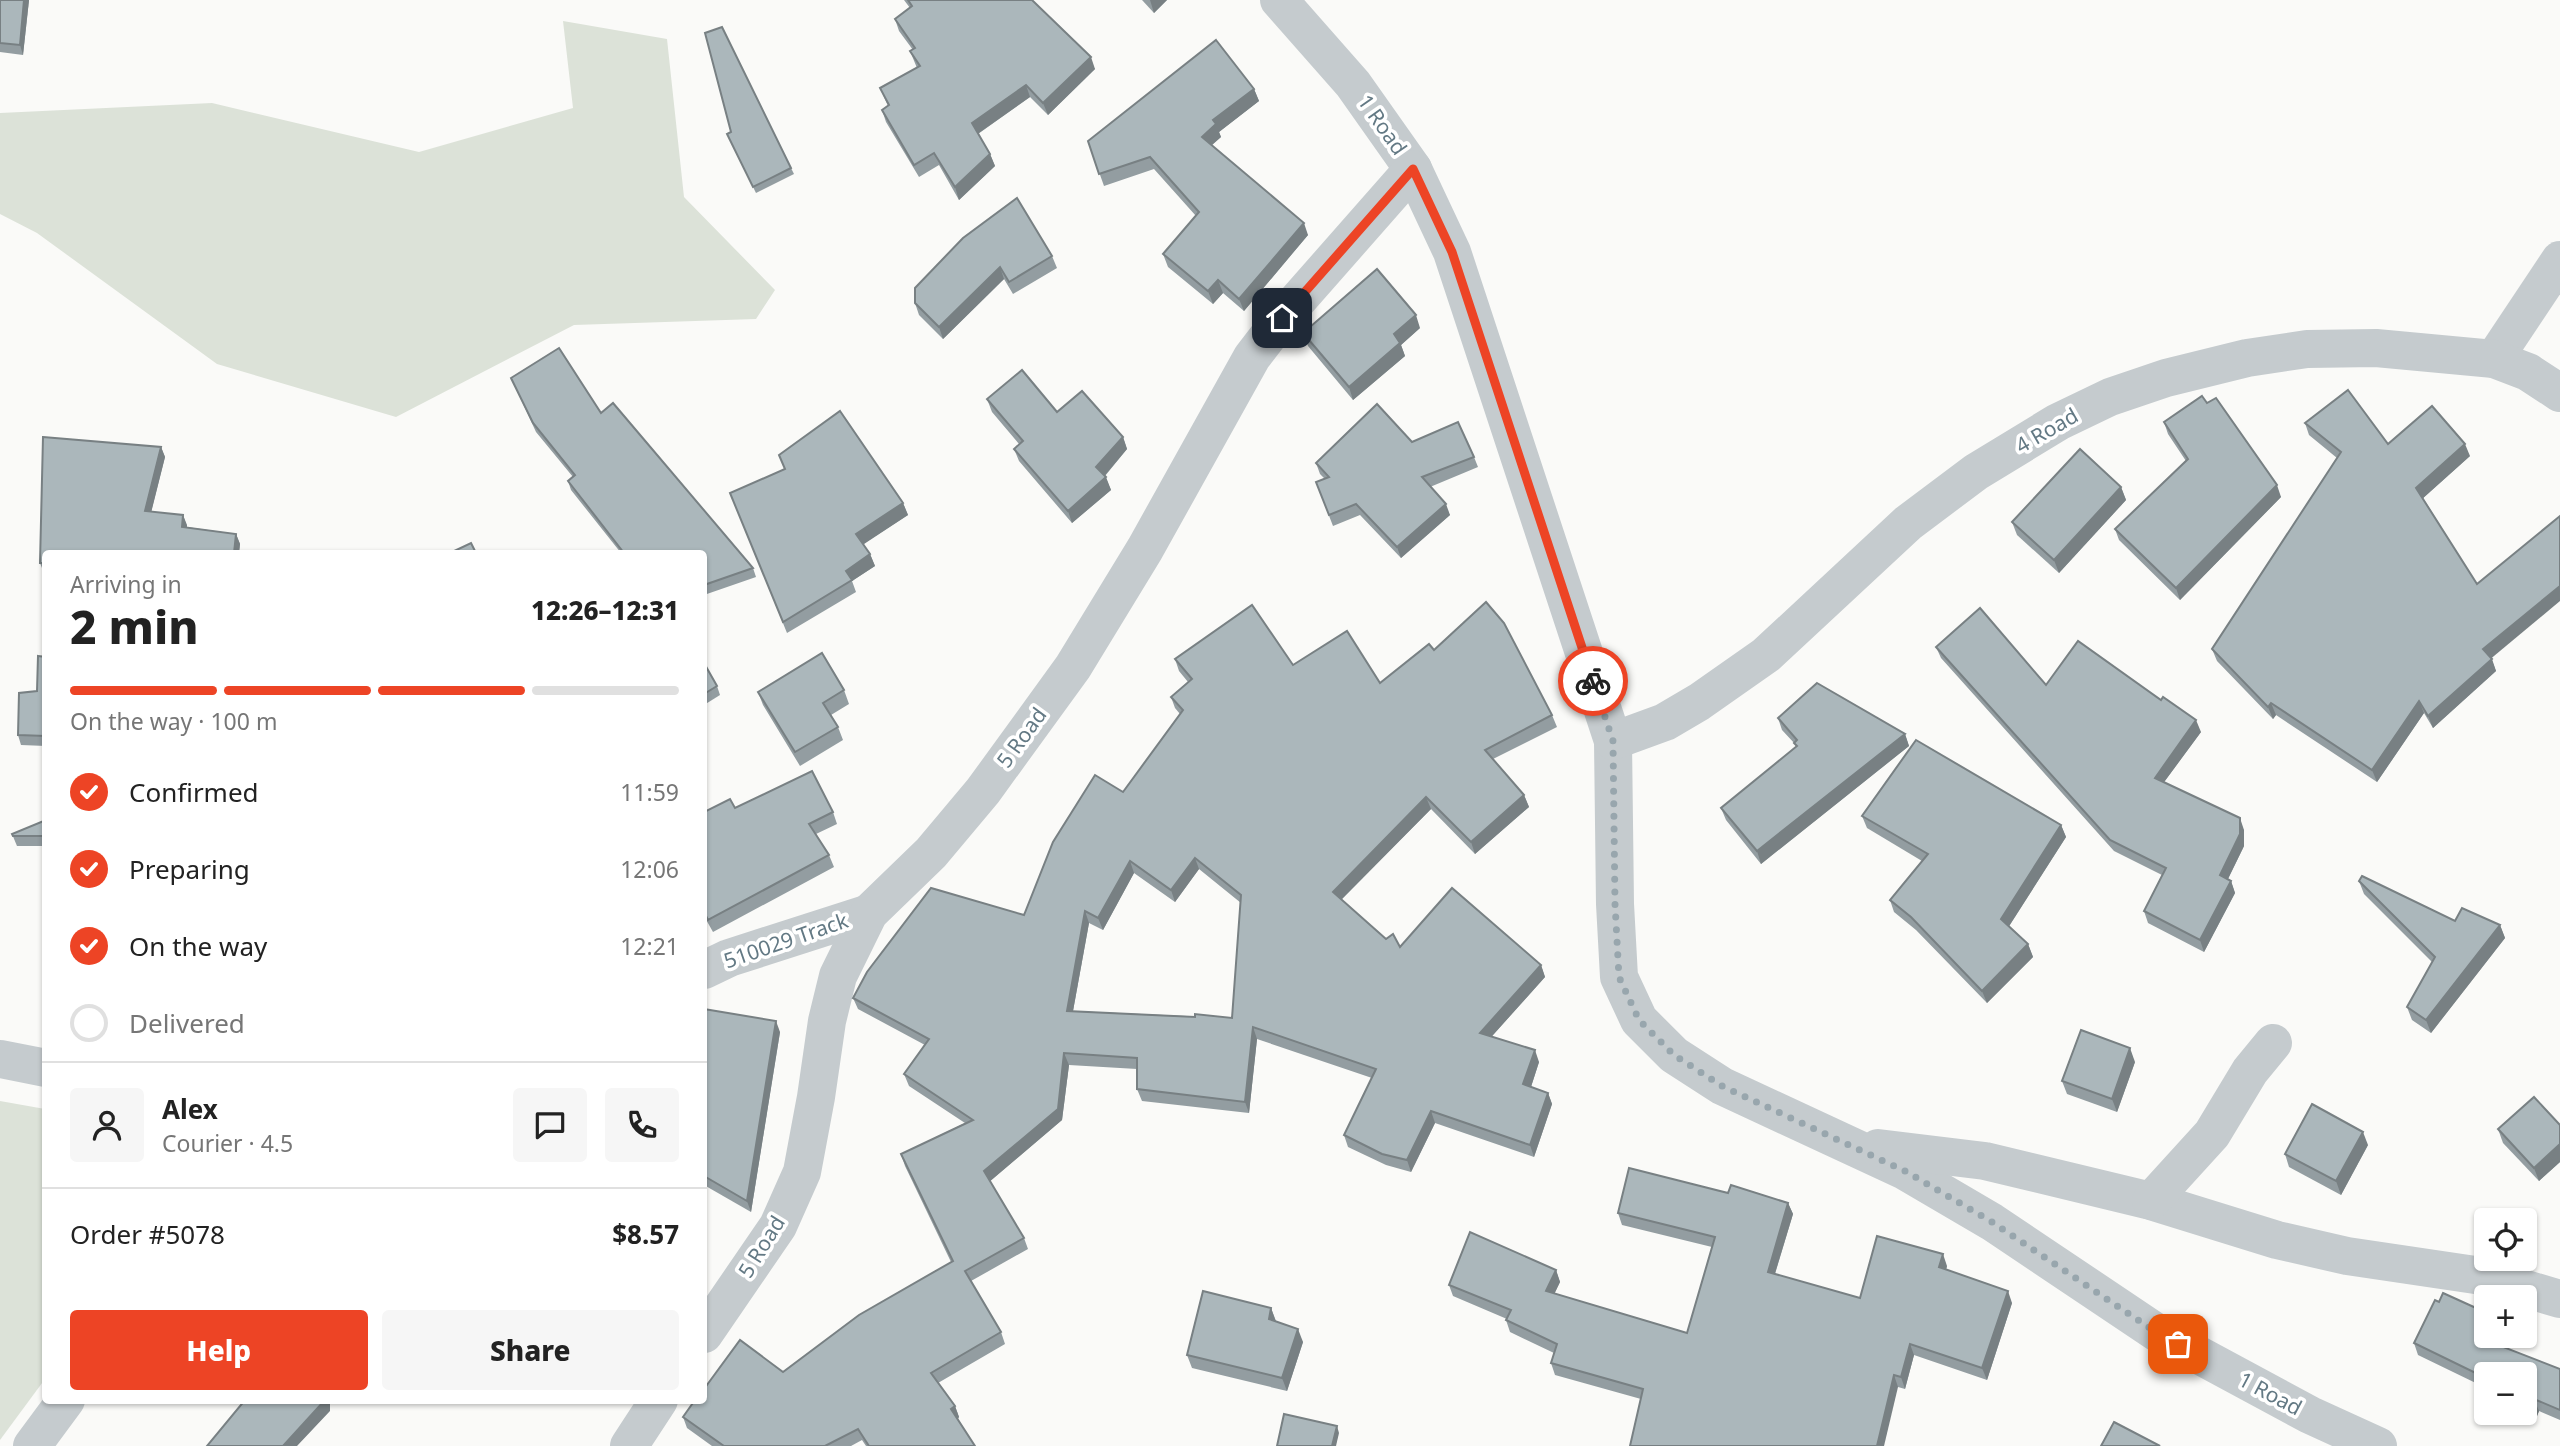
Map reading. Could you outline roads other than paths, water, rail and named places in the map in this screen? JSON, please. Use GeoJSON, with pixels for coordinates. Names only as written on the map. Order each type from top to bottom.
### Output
{"type":"FeatureCollection","features":[{"type":"Feature","properties":{"kind":"street","name":"1 Road"},"geometry":{"type":"LineString","coordinates":[[1279,0],[1353,85],[1413,169],[1452,252],[1613,741],[1619,977],[1639,1020],[1674,1055],[1722,1086],[1905,1171],[1992,1222],[2156,1332],[2310,1415],[2378,1446]]}},
{"type":"Feature","properties":{"kind":"street","name":"5 Road"},"geometry":{"type":"LineString","coordinates":[[707,1330],[778,1226],[802,1172],[827,1021],[838,976],[869,913],[931,853],[984,791],[1073,667],[1145,549],[1252,357],[1282,318],[1413,169]]}},
{"type":"Feature","properties":{"kind":"street"},"geometry":{"type":"LineString","coordinates":[[2494,359],[2560,260]]}},
{"type":"Feature","properties":{"kind":"street","name":"4 Road"},"geometry":{"type":"LineString","coordinates":[[1613,741],[1665,722],[1699,702],[1766,655],[1908,523],[1976,472],[2058,422],[2110,397],[2166,378],[2247,358],[2307,349],[2376,348],[2494,359],[2528,372],[2560,393]]}},
{"type":"Feature","properties":{"kind":"street","name":"510029 Track"},"geometry":{"type":"LineString","coordinates":[[707,969],[729,958],[869,913]]}},
{"type":"Feature","properties":{"kind":"street"},"geometry":{"type":"LineString","coordinates":[[2151,1201],[2211,1134],[2250,1071],[2273,1043]]}},
{"type":"Feature","properties":{"kind":"street"},"geometry":{"type":"LineString","coordinates":[[0,1059],[42,1067]]}},
{"type":"Feature","properties":{"kind":"street"},"geometry":{"type":"LineString","coordinates":[[1848,1145],[1985,1161],[2151,1201],[2277,1240],[2347,1256],[2482,1276],[2560,1299]]}},
{"type":"Feature","properties":{"kind":"street"},"geometry":{"type":"LineString","coordinates":[[32,1446],[63,1404]]}},
{"type":"Feature","properties":{"kind":"street"},"geometry":{"type":"LineString","coordinates":[[629,1446],[656,1404]]}}]}
